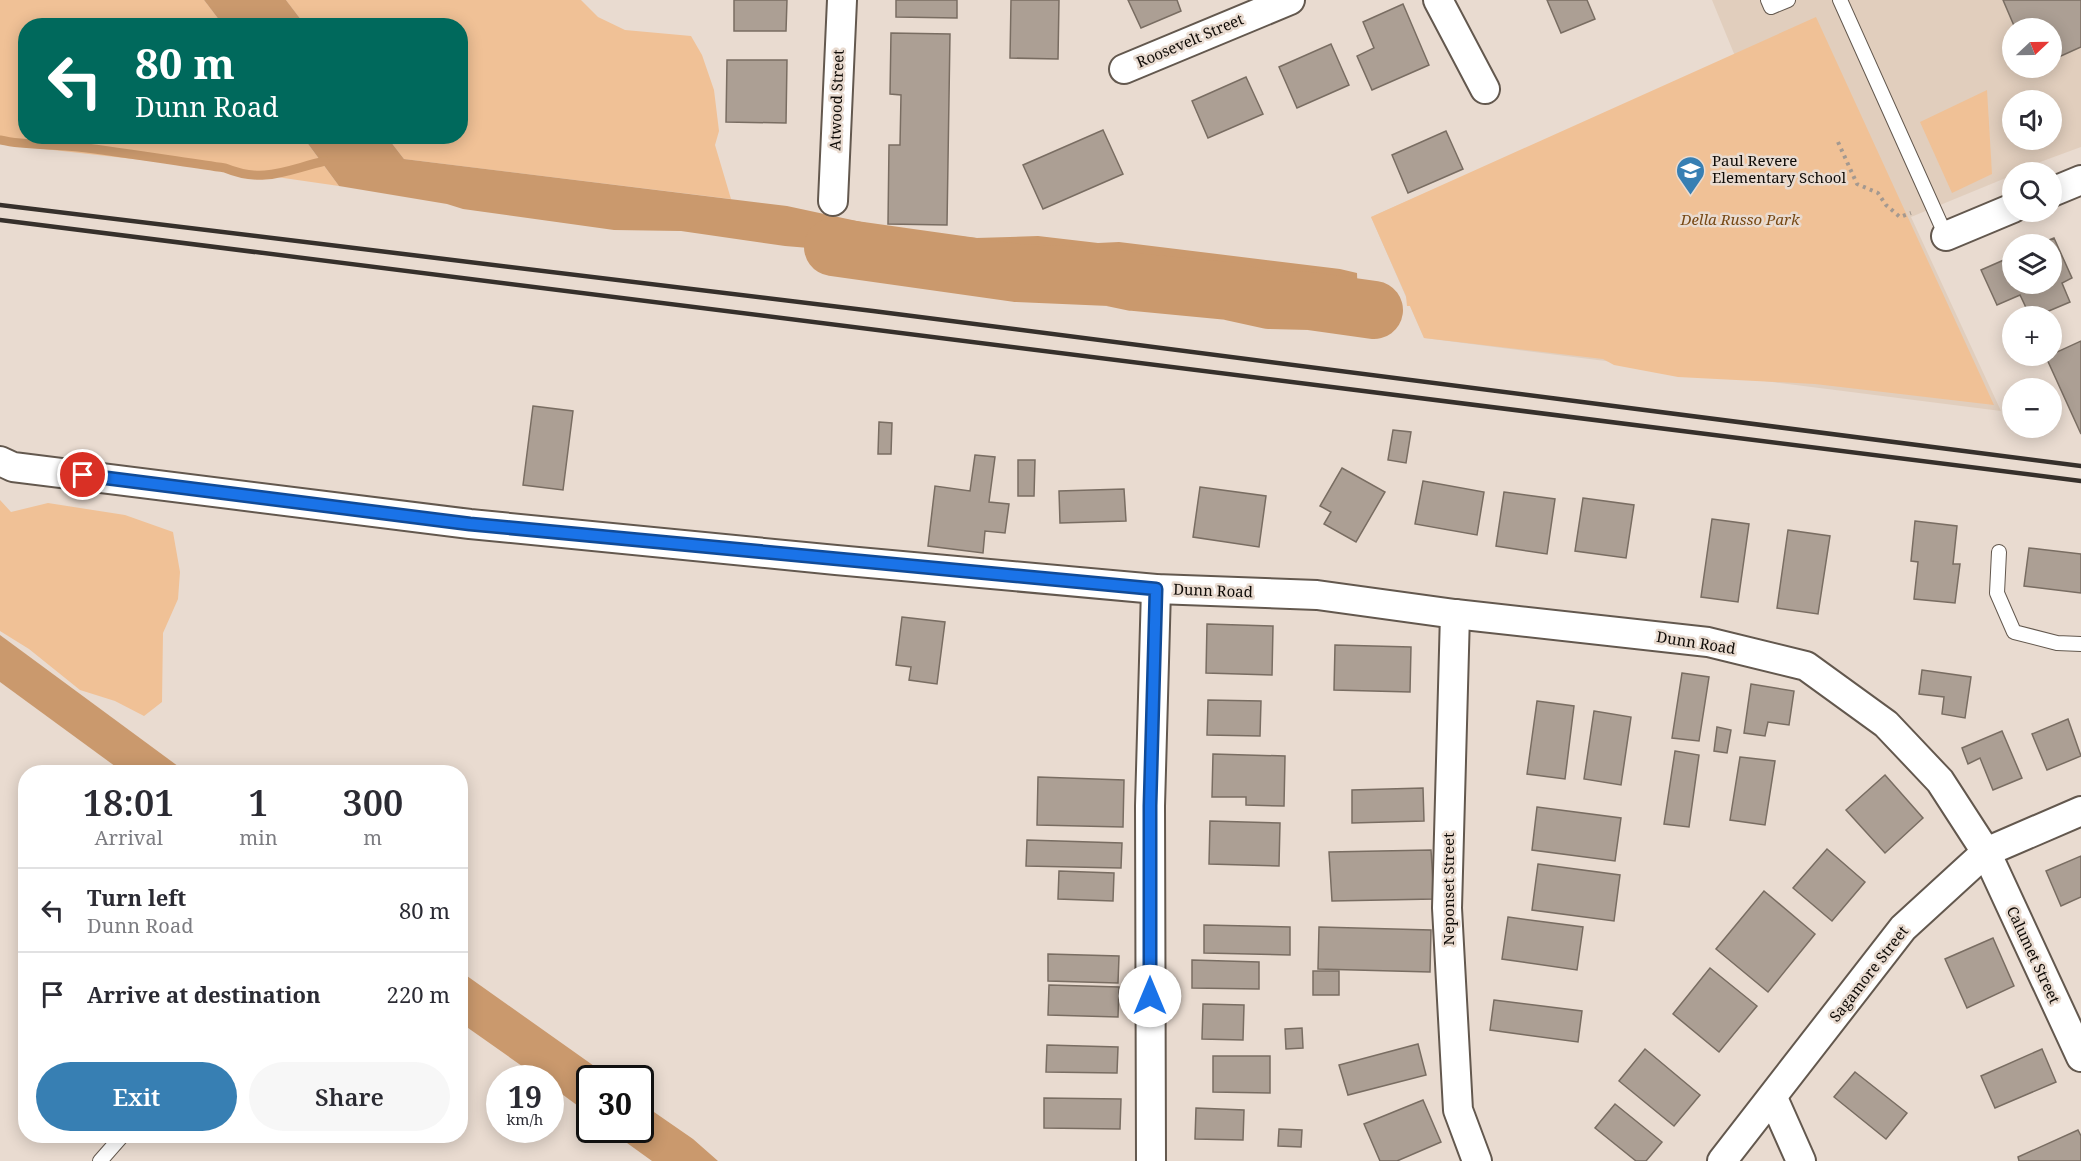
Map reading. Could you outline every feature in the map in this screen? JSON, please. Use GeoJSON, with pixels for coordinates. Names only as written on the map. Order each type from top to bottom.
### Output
{"type":"FeatureCollection","features":[{"type":"Feature","properties":{"kind":"street","name":"Atwood Street"},"geometry":{"type":"LineString","coordinates":[[833,201],[842,0]]}},
{"type":"Feature","properties":{"kind":"street","name":"Roosevelt Street"},"geometry":{"type":"LineString","coordinates":[[1124,69],[1290,0]]}},
{"type":"Feature","properties":{"kind":"street"},"geometry":{"type":"LineString","coordinates":[[1438,0],[1485,89]]}},
{"type":"Feature","properties":{"kind":"street"},"geometry":{"type":"LineString","coordinates":[[1947,236],[2002,213]]}},
{"type":"Feature","properties":{"kind":"street","name":"Dunn Road"},"geometry":{"type":"LineString","coordinates":[[0,461],[13,466],[470,524],[1156,589],[1317,595],[1455,614],[1708,642],[1806,666],[1886,724],[1940,782],[1986,852]]}},
{"type":"Feature","properties":{"kind":"street"},"geometry":{"type":"LineString","coordinates":[[1151,1161],[1150,806],[1156,589]]}},
{"type":"Feature","properties":{"kind":"street","name":"Neponset Street"},"geometry":{"type":"LineString","coordinates":[[1455,614],[1447,908],[1458,1110],[1477,1161]]}},
{"type":"Feature","properties":{"kind":"street","name":"Sagamore Street"},"geometry":{"type":"LineString","coordinates":[[1722,1161],[1903,928],[1986,852],[2081,811]]}},
{"type":"Feature","properties":{"kind":"street","name":"Calumet Street"},"geometry":{"type":"LineString","coordinates":[[1986,852],[2081,1058]]}},
{"type":"Feature","properties":{"kind":"street"},"geometry":{"type":"LineString","coordinates":[[1773,1098],[1801,1161]]}},
{"type":"Feature","properties":{"kind":"lane"},"geometry":{"type":"LineString","coordinates":[[1768,0],[1771,7],[1788,0]]}},
{"type":"Feature","properties":{"kind":"lane"},"geometry":{"type":"LineString","coordinates":[[1840,0],[1947,236]]}},
{"type":"Feature","properties":{"kind":"lane"},"geometry":{"type":"LineString","coordinates":[[1999,552],[1997,593],[2014,632],[2057,644],[2081,644]]}},
{"type":"Feature","properties":{"kind":"lane"},"geometry":{"type":"LineString","coordinates":[[100,1161],[116,1143]]}},
{"type":"Feature","properties":{"kind":"path"},"geometry":{"type":"LineString","coordinates":[[1838,142],[1857,184],[1878,193],[1886,205],[1900,217],[1934,206]]}},
{"type":"Feature","properties":{"kind":"shaded area"},"geometry":{"type":"Polygon","coordinates":[[[204,0],[286,0],[300,18],[218,18],[204,0]]]}},
{"type":"Feature","properties":{"kind":"shaded area","name":"Della Russo Park"},"geometry":{"type":"Polygon","coordinates":[[[1712,0],[2081,0],[2081,147],[2040,162],[2002,162],[2002,180],[1911,217],[2001,411],[1424,338],[1371,217],[1735,56],[1712,0]]]}},
{"type":"Feature","properties":{"kind":"shaded area"},"geometry":{"type":"Polygon","coordinates":[[[308,144],[392,144],[404,159],[787,206],[894,229],[976,238],[1038,236],[1098,243],[1119,242],[1340,269],[1357,273],[1358,302],[1259,291],[1236,285],[1077,276],[1026,266],[785,246],[681,231],[614,230],[463,209],[447,204],[339,186],[308,144]]]}},
{"type":"Feature","properties":{"kind":"shaded area"},"geometry":{"type":"Polygon","coordinates":[[[0,635],[176,765],[113,765],[0,682],[0,635]]]}},
{"type":"Feature","properties":{"kind":"shaded area"},"geometry":{"type":"Polygon","coordinates":[[[468,977],[593,1065],[576,1065],[576,1104],[564,1096],[564,1065],[521,1065],[468,1028],[468,977]]]}},
{"type":"Feature","properties":{"kind":"shaded area"},"geometry":{"type":"Polygon","coordinates":[[[654,1112],[693,1139],[718,1161],[652,1161],[627,1143],[654,1143],[654,1112]]]}},
{"type":"Feature","properties":{"kind":"green space"},"geometry":{"type":"Polygon","coordinates":[[[0,0],[204,0],[218,18],[18,18],[18,144],[308,144],[339,186],[213,168],[0,144],[0,0]]]}},
{"type":"Feature","properties":{"kind":"green space"},"geometry":{"type":"Polygon","coordinates":[[[286,0],[581,0],[598,17],[625,30],[691,36],[702,55],[714,90],[719,131],[715,145],[731,199],[404,159],[392,144],[468,144],[468,18],[300,18],[286,0]]]}},
{"type":"Feature","properties":{"kind":"green space","name":"Della Russo Park"},"geometry":{"type":"Polygon","coordinates":[[[1816,17],[1994,405],[1815,384],[1678,377],[1614,365],[1603,359],[1424,338],[1410,306],[1407,306],[1406,296],[1371,217],[1816,17]]]}},
{"type":"Feature","properties":{"kind":"green space"},"geometry":{"type":"Polygon","coordinates":[[[1987,90],[1992,174],[1952,193],[1920,122],[1987,90]]]}},
{"type":"Feature","properties":{"kind":"green space"},"geometry":{"type":"Polygon","coordinates":[[[0,500],[11,512],[48,503],[125,515],[173,532],[180,572],[178,599],[163,633],[162,702],[144,716],[115,701],[80,690],[29,649],[0,631],[0,500]]]}},
{"type":"Feature","properties":{"kind":"building"},"geometry":{"type":"Polygon","coordinates":[[[734,0],[787,0],[786,31],[734,31],[734,0]]]}},
{"type":"Feature","properties":{"kind":"building"},"geometry":{"type":"Polygon","coordinates":[[[896,0],[957,0],[957,18],[896,17],[896,0]]]}},
{"type":"Feature","properties":{"kind":"building"},"geometry":{"type":"Polygon","coordinates":[[[1011,0],[1059,0],[1058,59],[1010,58],[1011,0]]]}},
{"type":"Feature","properties":{"kind":"building"},"geometry":{"type":"Polygon","coordinates":[[[1128,0],[1177,0],[1181,11],[1141,28],[1128,0]]]}},
{"type":"Feature","properties":{"kind":"building"},"geometry":{"type":"Polygon","coordinates":[[[1547,0],[1587,0],[1595,19],[1561,33],[1547,0]]]}},
{"type":"Feature","properties":{"kind":"building"},"geometry":{"type":"Polygon","coordinates":[[[2003,0],[2081,0],[2081,47],[2062,56],[2062,18],[2011,18],[2003,0]]]}},
{"type":"Feature","properties":{"kind":"building"},"geometry":{"type":"Polygon","coordinates":[[[1403,4],[1429,65],[1372,90],[1357,56],[1374,48],[1363,22],[1403,4]]]}},
{"type":"Feature","properties":{"kind":"building"},"geometry":{"type":"Polygon","coordinates":[[[891,33],[950,34],[947,225],[888,224],[889,145],[900,145],[901,95],[890,94],[891,33]]]}},
{"type":"Feature","properties":{"kind":"building"},"geometry":{"type":"Polygon","coordinates":[[[1331,44],[1349,85],[1297,108],[1279,67],[1331,44]]]}},
{"type":"Feature","properties":{"kind":"building"},"geometry":{"type":"Polygon","coordinates":[[[727,60],[787,60],[786,123],[726,122],[727,60]]]}},
{"type":"Feature","properties":{"kind":"building"},"geometry":{"type":"Polygon","coordinates":[[[1246,77],[1263,114],[1208,138],[1192,101],[1246,77]]]}},
{"type":"Feature","properties":{"kind":"building"},"geometry":{"type":"Polygon","coordinates":[[[1103,130],[1123,174],[1043,209],[1023,165],[1103,130]]]}},
{"type":"Feature","properties":{"kind":"building"},"geometry":{"type":"Polygon","coordinates":[[[1446,131],[1463,169],[1408,193],[1392,155],[1446,131]]]}},
{"type":"Feature","properties":{"kind":"building"},"geometry":{"type":"Polygon","coordinates":[[[2062,256],[2072,278],[2062,283],[2062,256]]]}},
{"type":"Feature","properties":{"kind":"building"},"geometry":{"type":"Polygon","coordinates":[[[2002,261],[2002,294],[2062,294],[2062,283],[2070,302],[2061,306],[2025,306],[2020,295],[1997,305],[1981,270],[2002,261]]]}},
{"type":"Feature","properties":{"kind":"building"},"geometry":{"type":"Polygon","coordinates":[[[2081,341],[2081,434],[2062,392],[2062,378],[2056,378],[2050,366],[2062,366],[2062,350],[2081,341]]]}},
{"type":"Feature","properties":{"kind":"building"},"geometry":{"type":"Polygon","coordinates":[[[533,406],[573,411],[563,490],[523,485],[533,406]]]}},
{"type":"Feature","properties":{"kind":"building"},"geometry":{"type":"Polygon","coordinates":[[[879,422],[892,423],[891,454],[878,454],[879,422]]]}},
{"type":"Feature","properties":{"kind":"building"},"geometry":{"type":"Polygon","coordinates":[[[1393,430],[1411,432],[1406,463],[1388,460],[1393,430]]]}},
{"type":"Feature","properties":{"kind":"building"},"geometry":{"type":"Polygon","coordinates":[[[975,455],[995,457],[989,502],[1009,504],[1005,533],[985,531],[983,553],[928,546],[935,486],[970,491],[975,455]]]}},
{"type":"Feature","properties":{"kind":"building"},"geometry":{"type":"Polygon","coordinates":[[[1018,460],[1035,460],[1034,496],[1018,496],[1018,460]]]}},
{"type":"Feature","properties":{"kind":"building"},"geometry":{"type":"Polygon","coordinates":[[[1342,468],[1385,492],[1356,542],[1324,524],[1331,512],[1320,506],[1342,468]]]}},
{"type":"Feature","properties":{"kind":"building"},"geometry":{"type":"Polygon","coordinates":[[[1423,481],[1484,492],[1477,535],[1415,524],[1423,481]]]}},
{"type":"Feature","properties":{"kind":"building"},"geometry":{"type":"Polygon","coordinates":[[[1200,487],[1266,496],[1259,547],[1193,537],[1200,487]]]}},
{"type":"Feature","properties":{"kind":"building"},"geometry":{"type":"Polygon","coordinates":[[[1124,489],[1126,521],[1060,523],[1059,491],[1124,489]]]}},
{"type":"Feature","properties":{"kind":"building"},"geometry":{"type":"Polygon","coordinates":[[[1504,492],[1555,499],[1547,554],[1496,546],[1504,492]]]}},
{"type":"Feature","properties":{"kind":"building"},"geometry":{"type":"Polygon","coordinates":[[[1583,498],[1634,505],[1626,558],[1575,551],[1583,498]]]}},
{"type":"Feature","properties":{"kind":"building"},"geometry":{"type":"Polygon","coordinates":[[[1712,519],[1749,524],[1738,602],[1701,597],[1712,519]]]}},
{"type":"Feature","properties":{"kind":"building"},"geometry":{"type":"Polygon","coordinates":[[[1915,521],[1957,526],[1953,564],[1960,564],[1955,603],[1914,599],[1918,562],[1911,561],[1915,521]]]}},
{"type":"Feature","properties":{"kind":"building"},"geometry":{"type":"Polygon","coordinates":[[[1788,530],[1830,536],[1818,614],[1777,608],[1788,530]]]}},
{"type":"Feature","properties":{"kind":"building"},"geometry":{"type":"Polygon","coordinates":[[[2029,548],[2081,554],[2081,593],[2024,586],[2029,548]]]}},
{"type":"Feature","properties":{"kind":"building"},"geometry":{"type":"Polygon","coordinates":[[[902,617],[945,622],[937,684],[909,680],[911,667],[896,665],[902,617]]]}},
{"type":"Feature","properties":{"kind":"building"},"geometry":{"type":"Polygon","coordinates":[[[1207,624],[1273,626],[1272,675],[1206,673],[1207,624]]]}},
{"type":"Feature","properties":{"kind":"building"},"geometry":{"type":"Polygon","coordinates":[[[1335,645],[1411,647],[1410,692],[1334,690],[1335,645]]]}},
{"type":"Feature","properties":{"kind":"building"},"geometry":{"type":"Polygon","coordinates":[[[1922,670],[1971,677],[1965,718],[1942,714],[1944,697],[1919,694],[1922,670]]]}},
{"type":"Feature","properties":{"kind":"building"},"geometry":{"type":"Polygon","coordinates":[[[1682,673],[1709,677],[1699,741],[1672,738],[1682,673]]]}},
{"type":"Feature","properties":{"kind":"building"},"geometry":{"type":"Polygon","coordinates":[[[1751,684],[1794,691],[1789,725],[1768,722],[1765,736],[1744,733],[1751,684]]]}},
{"type":"Feature","properties":{"kind":"building"},"geometry":{"type":"Polygon","coordinates":[[[1208,700],[1261,701],[1260,736],[1207,735],[1208,700]]]}},
{"type":"Feature","properties":{"kind":"building"},"geometry":{"type":"Polygon","coordinates":[[[1537,701],[1574,706],[1565,779],[1527,774],[1537,701]]]}},
{"type":"Feature","properties":{"kind":"building"},"geometry":{"type":"Polygon","coordinates":[[[1594,711],[1631,717],[1621,785],[1584,779],[1594,711]]]}},
{"type":"Feature","properties":{"kind":"building"},"geometry":{"type":"Polygon","coordinates":[[[2068,719],[2081,756],[2047,770],[2032,734],[2068,719]]]}},
{"type":"Feature","properties":{"kind":"building"},"geometry":{"type":"Polygon","coordinates":[[[1717,727],[1731,730],[1727,753],[1714,751],[1717,727]]]}},
{"type":"Feature","properties":{"kind":"building"},"geometry":{"type":"Polygon","coordinates":[[[2002,731],[2022,778],[1993,790],[1980,758],[1968,764],[1962,748],[2002,731]]]}},
{"type":"Feature","properties":{"kind":"building"},"geometry":{"type":"Polygon","coordinates":[[[1675,751],[1699,755],[1689,827],[1664,824],[1675,751]]]}},
{"type":"Feature","properties":{"kind":"building"},"geometry":{"type":"Polygon","coordinates":[[[1213,754],[1285,756],[1284,806],[1246,805],[1246,797],[1212,797],[1213,754]]]}},
{"type":"Feature","properties":{"kind":"building"},"geometry":{"type":"Polygon","coordinates":[[[1740,757],[1775,761],[1765,825],[1730,820],[1740,757]]]}},
{"type":"Feature","properties":{"kind":"building"},"geometry":{"type":"Polygon","coordinates":[[[1885,775],[1923,818],[1885,853],[1846,810],[1885,775]]]}},
{"type":"Feature","properties":{"kind":"building"},"geometry":{"type":"Polygon","coordinates":[[[1038,777],[1124,780],[1123,827],[1037,825],[1038,777]]]}},
{"type":"Feature","properties":{"kind":"building"},"geometry":{"type":"Polygon","coordinates":[[[1423,788],[1424,821],[1352,823],[1352,790],[1423,788]]]}},
{"type":"Feature","properties":{"kind":"building"},"geometry":{"type":"Polygon","coordinates":[[[1537,807],[1621,818],[1615,861],[1532,850],[1537,807]]]}},
{"type":"Feature","properties":{"kind":"building"},"geometry":{"type":"Polygon","coordinates":[[[1210,821],[1280,823],[1279,866],[1209,864],[1210,821]]]}},
{"type":"Feature","properties":{"kind":"building"},"geometry":{"type":"Polygon","coordinates":[[[1027,840],[1122,843],[1121,868],[1026,866],[1027,840]]]}},
{"type":"Feature","properties":{"kind":"building"},"geometry":{"type":"Polygon","coordinates":[[[1827,849],[1865,882],[1832,921],[1793,888],[1827,849]]]}},
{"type":"Feature","properties":{"kind":"building"},"geometry":{"type":"Polygon","coordinates":[[[1431,850],[1434,899],[1332,901],[1329,852],[1431,850]]]}},
{"type":"Feature","properties":{"kind":"building"},"geometry":{"type":"Polygon","coordinates":[[[2081,856],[2081,897],[2061,906],[2046,871],[2081,856]]]}},
{"type":"Feature","properties":{"kind":"building"},"geometry":{"type":"Polygon","coordinates":[[[1538,864],[1620,875],[1614,921],[1532,910],[1538,864]]]}},
{"type":"Feature","properties":{"kind":"building"},"geometry":{"type":"Polygon","coordinates":[[[1059,871],[1114,873],[1113,901],[1058,899],[1059,871]]]}},
{"type":"Feature","properties":{"kind":"building"},"geometry":{"type":"Polygon","coordinates":[[[1764,891],[1815,934],[1768,992],[1716,949],[1764,891]]]}},
{"type":"Feature","properties":{"kind":"building"},"geometry":{"type":"Polygon","coordinates":[[[1508,917],[1583,927],[1577,970],[1502,959],[1508,917]]]}},
{"type":"Feature","properties":{"kind":"building"},"geometry":{"type":"Polygon","coordinates":[[[1204,925],[1290,927],[1290,955],[1204,953],[1204,925]]]}},
{"type":"Feature","properties":{"kind":"building"},"geometry":{"type":"Polygon","coordinates":[[[1319,927],[1431,930],[1430,972],[1318,969],[1319,927]]]}},
{"type":"Feature","properties":{"kind":"building"},"geometry":{"type":"Polygon","coordinates":[[[1993,938],[2014,986],[1967,1008],[1945,959],[1993,938]]]}},
{"type":"Feature","properties":{"kind":"building"},"geometry":{"type":"Polygon","coordinates":[[[1048,954],[1119,956],[1118,983],[1048,981],[1048,954]]]}},
{"type":"Feature","properties":{"kind":"building"},"geometry":{"type":"Polygon","coordinates":[[[1192,960],[1259,962],[1259,989],[1192,988],[1192,960]]]}},
{"type":"Feature","properties":{"kind":"building"},"geometry":{"type":"Polygon","coordinates":[[[1710,968],[1757,1006],[1719,1052],[1673,1014],[1710,968]]]}},
{"type":"Feature","properties":{"kind":"building"},"geometry":{"type":"Polygon","coordinates":[[[1313,971],[1339,971],[1339,995],[1313,995],[1313,971]]]}},
{"type":"Feature","properties":{"kind":"building"},"geometry":{"type":"Polygon","coordinates":[[[1049,985],[1119,987],[1118,1017],[1048,1015],[1049,985]]]}},
{"type":"Feature","properties":{"kind":"building"},"geometry":{"type":"Polygon","coordinates":[[[1494,1000],[1582,1011],[1578,1042],[1490,1030],[1494,1000]]]}},
{"type":"Feature","properties":{"kind":"building"},"geometry":{"type":"Polygon","coordinates":[[[1203,1004],[1244,1005],[1243,1040],[1202,1039],[1203,1004]]]}},
{"type":"Feature","properties":{"kind":"building"},"geometry":{"type":"Polygon","coordinates":[[[1302,1028],[1303,1048],[1286,1049],[1285,1029],[1302,1028]]]}},
{"type":"Feature","properties":{"kind":"building"},"geometry":{"type":"Polygon","coordinates":[[[1418,1044],[1426,1075],[1348,1095],[1339,1065],[1418,1044]]]}},
{"type":"Feature","properties":{"kind":"building"},"geometry":{"type":"Polygon","coordinates":[[[1047,1045],[1118,1047],[1117,1073],[1046,1072],[1047,1045]]]}},
{"type":"Feature","properties":{"kind":"building"},"geometry":{"type":"Polygon","coordinates":[[[1645,1049],[1700,1095],[1674,1126],[1619,1081],[1645,1049]]]}},
{"type":"Feature","properties":{"kind":"building"},"geometry":{"type":"Polygon","coordinates":[[[2042,1049],[2056,1082],[1995,1108],[1981,1076],[2042,1049]]]}},
{"type":"Feature","properties":{"kind":"building"},"geometry":{"type":"Polygon","coordinates":[[[1213,1056],[1270,1056],[1270,1093],[1213,1092],[1213,1056]]]}},
{"type":"Feature","properties":{"kind":"building"},"geometry":{"type":"Polygon","coordinates":[[[1855,1072],[1907,1113],[1886,1139],[1834,1097],[1855,1072]]]}},
{"type":"Feature","properties":{"kind":"building"},"geometry":{"type":"Polygon","coordinates":[[[1044,1098],[1121,1099],[1120,1129],[1044,1128],[1044,1098]]]}},
{"type":"Feature","properties":{"kind":"building"},"geometry":{"type":"Polygon","coordinates":[[[1423,1100],[1441,1142],[1397,1161],[1380,1161],[1364,1124],[1423,1100]]]}},
{"type":"Feature","properties":{"kind":"building"},"geometry":{"type":"Polygon","coordinates":[[[1615,1104],[1662,1142],[1646,1161],[1636,1161],[1595,1128],[1615,1104]]]}},
{"type":"Feature","properties":{"kind":"building"},"geometry":{"type":"Polygon","coordinates":[[[1196,1108],[1244,1110],[1243,1140],[1195,1139],[1196,1108]]]}},
{"type":"Feature","properties":{"kind":"building"},"geometry":{"type":"Polygon","coordinates":[[[1279,1129],[1302,1130],[1301,1147],[1278,1146],[1279,1129]]]}},
{"type":"Feature","properties":{"kind":"building"},"geometry":{"type":"Polygon","coordinates":[[[2078,1130],[2081,1136],[2081,1161],[2019,1161],[2018,1157],[2078,1130]]]}},
{"type":"Feature","properties":{"kind":"waterway"},"geometry":{"type":"LineString","coordinates":[[0,140],[18,143]]}},
{"type":"Feature","properties":{"kind":"waterway"},"geometry":{"type":"LineString","coordinates":[[36,144],[115,152],[225,168],[252,175],[275,174],[325,161]]}},
{"type":"Feature","properties":{"kind":"waterway"},"geometry":{"type":"LineString","coordinates":[[833,247],[1017,273],[1110,277],[1134,282],[1228,291],[1269,300],[1310,301],[1374,310]]}},
{"type":"Feature","properties":{"kind":"railway"},"geometry":{"type":"LineString","coordinates":[[0,205],[873,311],[2081,466]]}},
{"type":"Feature","properties":{"kind":"railway"},"geometry":{"type":"LineString","coordinates":[[0,220],[2081,481]]}},
{"type":"Feature","properties":{"kind":"place","name":"Paul Revere Elementary School"},"geometry":{"type":"Point","coordinates":[1691,196]}},
{"type":"Feature","properties":{"kind":"route"},"geometry":{"type":"LineString","coordinates":[[83,475],[470,524],[1156,589],[1150,806],[1150,996]]}}]}
